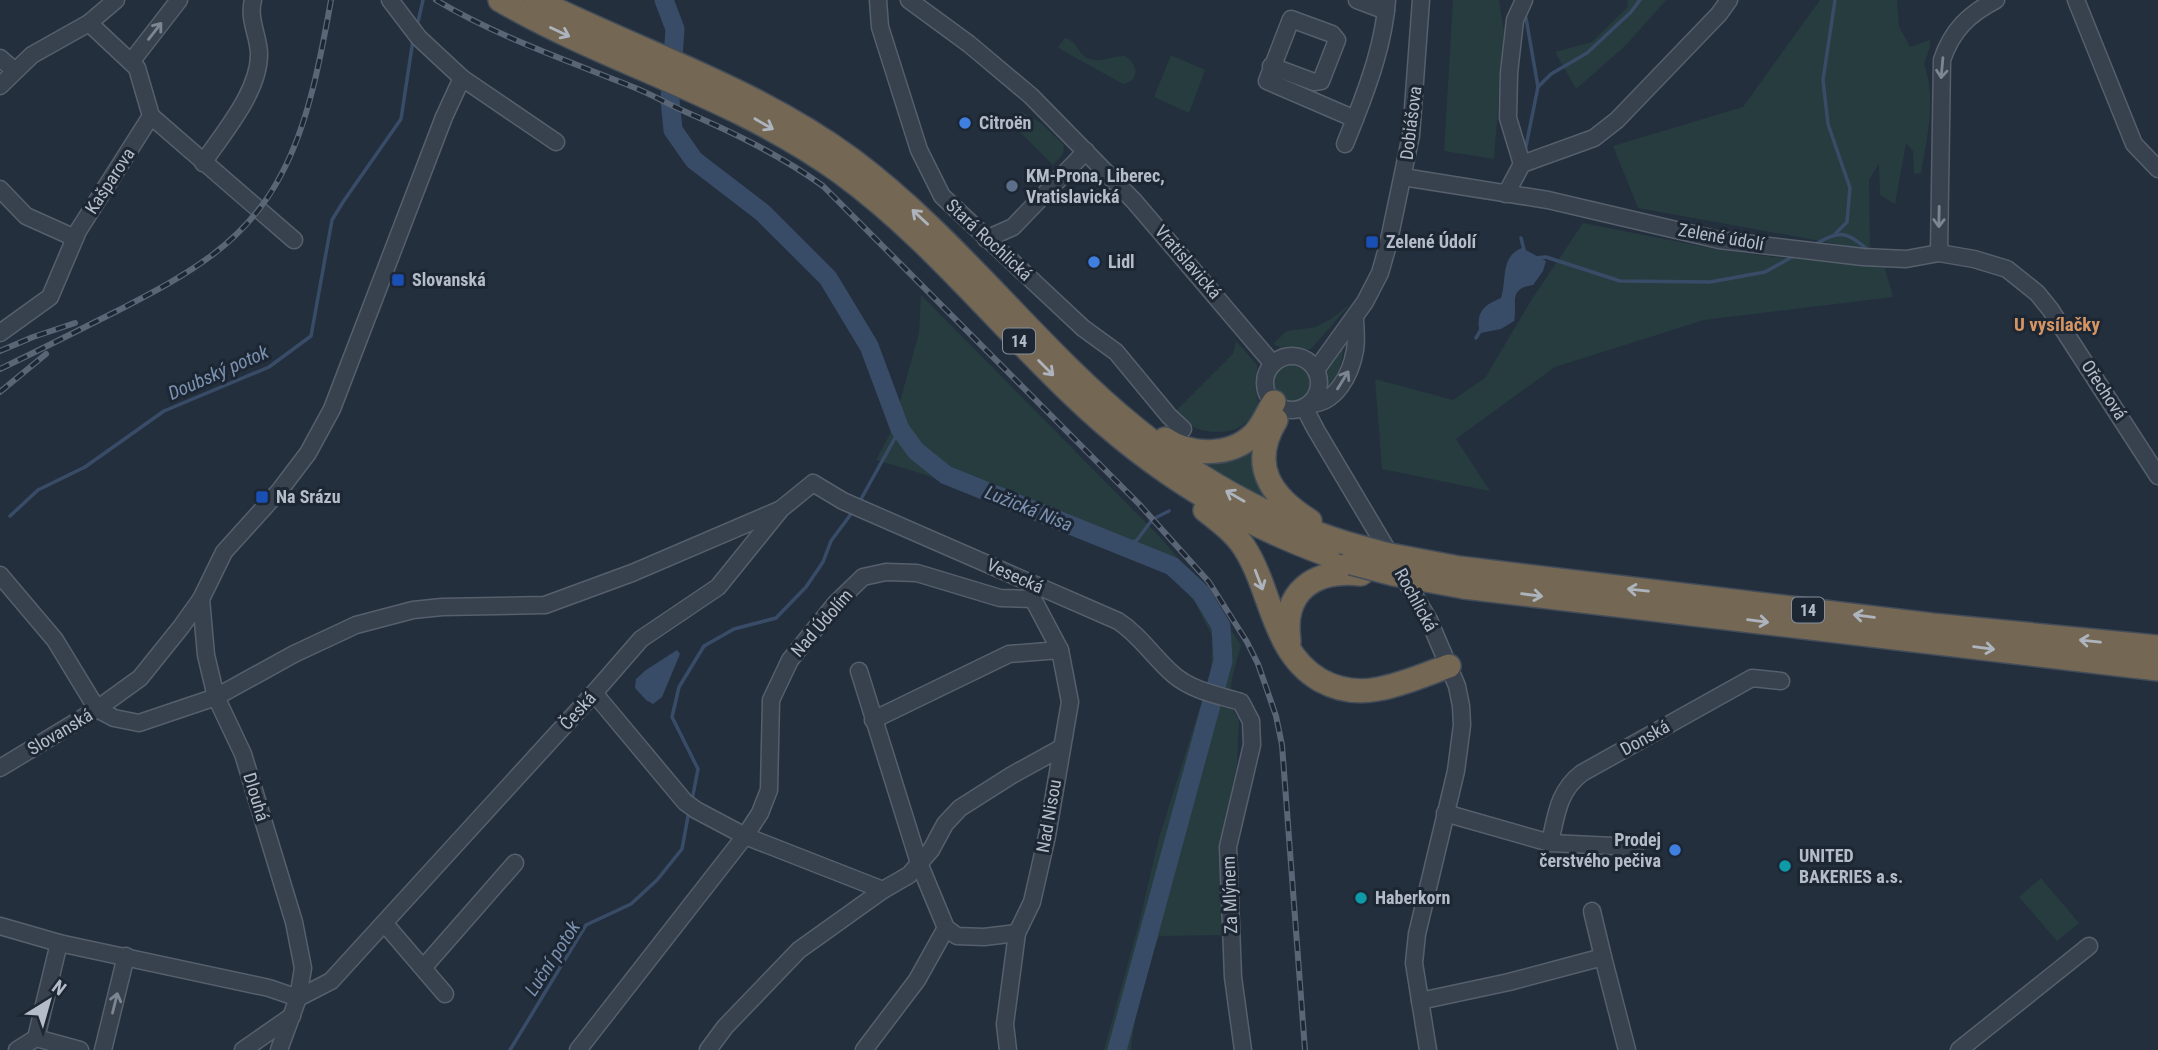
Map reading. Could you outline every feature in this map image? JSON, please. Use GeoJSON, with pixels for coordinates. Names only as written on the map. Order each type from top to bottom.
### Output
{"type":"FeatureCollection","features":[{"type":"Feature","properties":{"kind":"highway","name":"14"},"geometry":{"type":"LineString","coordinates":[[500,0],[562,32],[643,68],[713,89],[751,117],[802,146],[873,198],[942,261],[1072,394],[1110,429],[1153,464],[1220,507],[1274,534],[1393,574],[1462,578],[2158,648]]}},
{"type":"Feature","properties":{"kind":"highway","name":"14"},"geometry":{"type":"LineString","coordinates":[[536,0],[631,43],[713,89],[811,132],[886,186],[1134,427],[1199,474],[1256,507],[1319,535],[1344,559]]}},
{"type":"Feature","properties":{"kind":"highway"},"geometry":{"type":"LineString","coordinates":[[1054,352],[1154,432],[1172,444],[1193,451],[1225,449],[1242,443],[1292,405]]}},
{"type":"Feature","properties":{"kind":"highway"},"geometry":{"type":"LineString","coordinates":[[1290,651],[1287,620],[1292,604],[1300,591],[1311,581],[1344,559],[1275,494],[1268,480],[1263,461],[1267,434],[1292,405]]}},
{"type":"Feature","properties":{"kind":"highway"},"geometry":{"type":"LineString","coordinates":[[1110,429],[1124,447],[1175,490],[1226,527],[1244,547],[1290,651],[1312,676],[1342,689],[1358,691],[1394,685],[1449,666]]}},
{"type":"Feature","properties":{"kind":"highway","name":"14"},"geometry":{"type":"LineString","coordinates":[[1344,559],[1385,554],[1462,578],[2158,669]]}},
{"type":"Feature","properties":{"kind":"street"},"geometry":{"type":"LineString","coordinates":[[131,62],[179,0]]}},
{"type":"Feature","properties":{"kind":"street"},"geometry":{"type":"LineString","coordinates":[[203,163],[249,95],[259,55],[250,11],[253,0]]}},
{"type":"Feature","properties":{"kind":"street"},"geometry":{"type":"LineString","coordinates":[[390,0],[414,32],[462,78],[556,142]]}},
{"type":"Feature","properties":{"kind":"street","name":"Stará Rochlická"},"geometry":{"type":"LineString","coordinates":[[878,0],[880,27],[919,150],[942,196],[1083,328],[1116,352],[1183,429]]}},
{"type":"Feature","properties":{"kind":"street","name":"Vratislavická"},"geometry":{"type":"LineString","coordinates":[[909,0],[970,44],[1031,96],[1176,248],[1273,363]]}},
{"type":"Feature","properties":{"kind":"street"},"geometry":{"type":"LineString","coordinates":[[1345,145],[1370,81],[1387,6],[1357,0]]}},
{"type":"Feature","properties":{"kind":"street","name":"Dobiášova"},"geometry":{"type":"LineString","coordinates":[[1311,365],[1355,328],[1380,274],[1403,177],[1415,100],[1421,0]]}},
{"type":"Feature","properties":{"kind":"street"},"geometry":{"type":"LineString","coordinates":[[1522,164],[1508,118],[1509,73],[1515,20],[1524,0]]}},
{"type":"Feature","properties":{"kind":"street"},"geometry":{"type":"LineString","coordinates":[[1506,194],[1522,164],[1594,138],[1617,120],[1719,14],[1729,0]]}},
{"type":"Feature","properties":{"kind":"street"},"geometry":{"type":"LineString","coordinates":[[1938,253],[1942,60],[1951,37],[1965,20],[1996,0]]}},
{"type":"Feature","properties":{"kind":"street"},"geometry":{"type":"LineString","coordinates":[[2076,0],[2134,144],[2158,169]]}},
{"type":"Feature","properties":{"kind":"street"},"geometry":{"type":"LineString","coordinates":[[0,86],[32,55],[89,23],[112,2]]}},
{"type":"Feature","properties":{"kind":"street"},"geometry":{"type":"LineString","coordinates":[[1272,66],[1314,82],[1321,81],[1337,40],[1332,34],[1291,19],[1272,66],[1267,81],[1355,118]]}},
{"type":"Feature","properties":{"kind":"street"},"geometry":{"type":"LineString","coordinates":[[89,23],[137,68],[151,116],[294,240]]}},
{"type":"Feature","properties":{"kind":"street"},"geometry":{"type":"LineString","coordinates":[[0,58],[15,71]]}},
{"type":"Feature","properties":{"kind":"street","name":"Slovanská"},"geometry":{"type":"LineString","coordinates":[[0,768],[97,709],[140,677],[201,599],[224,552],[308,453],[332,409],[444,117],[462,78]]}},
{"type":"Feature","properties":{"kind":"street","name":"Kašparova"},"geometry":{"type":"LineString","coordinates":[[0,333],[50,297],[75,238],[151,116]]}},
{"type":"Feature","properties":{"kind":"street"},"geometry":{"type":"LineString","coordinates":[[986,239],[1013,227],[1086,151]]}},
{"type":"Feature","properties":{"kind":"street","name":"Zelené údolí"},"geometry":{"type":"LineString","coordinates":[[1403,177],[1548,200],[1719,240],[1863,257],[1906,259],[1938,253]]}},
{"type":"Feature","properties":{"kind":"street"},"geometry":{"type":"LineString","coordinates":[[0,189],[26,216],[75,238]]}},
{"type":"Feature","properties":{"kind":"street","name":"Dobiášova"},"geometry":{"type":"LineString","coordinates":[[1311,365],[1361,299],[1388,245]]}},
{"type":"Feature","properties":{"kind":"street","name":"Ořechová"},"geometry":{"type":"LineString","coordinates":[[1938,253],[2007,269],[2037,293],[2065,330],[2158,476]]}},
{"type":"Feature","properties":{"kind":"street"},"geometry":{"type":"LineString","coordinates":[[1292,405],[1318,389],[1311,365],[1287,356],[1273,363],[1267,372],[1266,387],[1292,405],[1318,404],[1331,397],[1351,368],[1355,328]]}},
{"type":"Feature","properties":{"kind":"street","name":"Rochlická"},"geometry":{"type":"LineString","coordinates":[[1292,405],[1315,430],[1429,620],[1457,686],[1462,724],[1456,771],[1417,934],[1414,963],[1428,1050]]}},
{"type":"Feature","properties":{"kind":"street","name":"Vesecká"},"geometry":{"type":"LineString","coordinates":[[781,509],[813,483],[843,501],[1034,592],[1118,621],[1133,630],[1174,674],[1200,690],[1238,701]]}},
{"type":"Feature","properties":{"kind":"street"},"geometry":{"type":"LineString","coordinates":[[0,575],[55,640],[97,709],[114,718],[139,723],[215,697],[294,654],[356,625],[422,609],[545,605],[632,573],[781,509]]}},
{"type":"Feature","properties":{"kind":"street","name":"Česká"},"geometry":{"type":"LineString","coordinates":[[298,998],[331,981],[594,694],[641,639],[718,587],[781,509]]}},
{"type":"Feature","properties":{"kind":"street","name":"Nad Údolím"},"geometry":{"type":"LineString","coordinates":[[579,1050],[760,813],[769,790],[771,700],[790,660],[836,603],[863,577],[886,572],[918,573],[1000,598],[1034,592]]}},
{"type":"Feature","properties":{"kind":"street","name":"Nad Nisou"},"geometry":{"type":"LineString","coordinates":[[1008,1050],[1005,1024],[1017,933],[1032,902],[1047,836],[1070,702],[1060,650],[1034,592]]}},
{"type":"Feature","properties":{"kind":"street","name":"Dlouhá"},"geometry":{"type":"LineString","coordinates":[[201,599],[206,655],[215,697],[243,754],[294,922],[303,968],[298,998]]}},
{"type":"Feature","properties":{"kind":"street"},"geometry":{"type":"LineString","coordinates":[[873,720],[1009,654],[1060,650]]}},
{"type":"Feature","properties":{"kind":"street"},"geometry":{"type":"LineString","coordinates":[[859,671],[919,863],[946,928],[957,936],[984,937],[1017,933]]}},
{"type":"Feature","properties":{"kind":"street","name":"Donská"},"geometry":{"type":"LineString","coordinates":[[1550,842],[1560,801],[1566,789],[1582,774],[1752,678],[1781,681]]}},
{"type":"Feature","properties":{"kind":"street"},"geometry":{"type":"LineString","coordinates":[[594,694],[691,806],[745,836],[883,890]]}},
{"type":"Feature","properties":{"kind":"street","name":"Za Mlýnem"},"geometry":{"type":"LineString","coordinates":[[1238,701],[1251,720],[1253,738],[1228,848],[1233,977],[1244,1050]]}},
{"type":"Feature","properties":{"kind":"street"},"geometry":{"type":"LineString","coordinates":[[708,1050],[725,1027],[799,950],[883,890],[909,875],[931,850],[945,824],[960,808],[1061,748]]}},
{"type":"Feature","properties":{"kind":"street"},"geometry":{"type":"LineString","coordinates":[[1446,813],[1550,842],[1635,847]]}},
{"type":"Feature","properties":{"kind":"street"},"geometry":{"type":"LineString","coordinates":[[423,968],[515,863]]}},
{"type":"Feature","properties":{"kind":"street"},"geometry":{"type":"LineString","coordinates":[[1592,911],[1627,1050]]}},
{"type":"Feature","properties":{"kind":"street"},"geometry":{"type":"LineString","coordinates":[[385,924],[445,994]]}},
{"type":"Feature","properties":{"kind":"street"},"geometry":{"type":"LineString","coordinates":[[0,926],[59,943],[269,988],[298,998],[279,1050]]}},
{"type":"Feature","properties":{"kind":"street"},"geometry":{"type":"LineString","coordinates":[[864,1050],[917,980],[946,928]]}},
{"type":"Feature","properties":{"kind":"street"},"geometry":{"type":"LineString","coordinates":[[17,1050],[36,1038],[59,943]]}},
{"type":"Feature","properties":{"kind":"street"},"geometry":{"type":"LineString","coordinates":[[1959,1050],[2089,946]]}},
{"type":"Feature","properties":{"kind":"street"},"geometry":{"type":"LineString","coordinates":[[103,1050],[126,956]]}},
{"type":"Feature","properties":{"kind":"street"},"geometry":{"type":"LineString","coordinates":[[1420,1001],[1509,982],[1603,957]]}},
{"type":"Feature","properties":{"kind":"street"},"geometry":{"type":"LineString","coordinates":[[243,1050],[292,1016]]}},
{"type":"Feature","properties":{"kind":"street"},"geometry":{"type":"LineString","coordinates":[[36,1038],[80,1050]]}},
{"type":"Feature","properties":{"kind":"green space"},"geometry":{"type":"Polygon","coordinates":[[[1453,0],[1499,0],[1504,32],[1494,159],[1444,151],[1453,0]]]}},
{"type":"Feature","properties":{"kind":"green space"},"geometry":{"type":"Polygon","coordinates":[[[1627,0],[1666,0],[1626,45],[1576,89],[1555,52],[1592,42],[1628,7],[1627,0]]]}},
{"type":"Feature","properties":{"kind":"green space"},"geometry":{"type":"Polygon","coordinates":[[[1820,0],[1897,0],[1899,26],[1910,47],[1930,40],[1924,64],[1930,91],[1930,118],[1921,173],[1914,174],[1913,151],[1906,143],[1895,204],[1880,195],[1879,163],[1869,180],[1870,250],[1638,208],[1613,146],[1743,107],[1820,0]]]}},
{"type":"Feature","properties":{"kind":"green space"},"geometry":{"type":"Polygon","coordinates":[[[1065,38],[1090,59],[1125,56],[1135,68],[1135,76],[1123,84],[1058,47],[1065,38]]]}},
{"type":"Feature","properties":{"kind":"green space"},"geometry":{"type":"Polygon","coordinates":[[[1171,55],[1205,70],[1189,113],[1154,97],[1171,55]]]}},
{"type":"Feature","properties":{"kind":"green space"},"geometry":{"type":"Polygon","coordinates":[[[1020,111],[1041,123],[1064,145],[1063,154],[1053,165],[1012,124],[1021,114],[1020,111]]]}},
{"type":"Feature","properties":{"kind":"green space"},"geometry":{"type":"Polygon","coordinates":[[[1583,223],[1715,249],[1772,257],[1892,266],[1885,269],[1893,297],[1704,320],[1555,367],[1456,439],[1490,491],[1382,469],[1375,379],[1453,400],[1485,378],[1532,299],[1583,223]]]}},
{"type":"Feature","properties":{"kind":"green space"},"geometry":{"type":"Polygon","coordinates":[[[921,295],[1159,536],[1203,587],[1241,645],[1231,693],[1231,703],[1239,719],[1237,765],[1220,844],[1224,935],[1159,936],[1138,1007],[1131,1050],[1104,1050],[1159,838],[1211,672],[1212,636],[1196,604],[1173,574],[923,474],[876,460],[892,430],[919,333],[921,295]]]}},
{"type":"Feature","properties":{"kind":"green space"},"geometry":{"type":"Polygon","coordinates":[[[1351,303],[1311,349],[1286,350],[1273,344],[1287,331],[1316,327],[1351,303]]]}},
{"type":"Feature","properties":{"kind":"green space"},"geometry":{"type":"Polygon","coordinates":[[[1344,339],[1339,369],[1324,396],[1326,367],[1344,339]]]}},
{"type":"Feature","properties":{"kind":"green space"},"geometry":{"type":"Polygon","coordinates":[[[1236,341],[1257,365],[1258,411],[1245,424],[1228,431],[1211,432],[1187,423],[1176,411],[1233,354],[1236,341]]]}},
{"type":"Feature","properties":{"kind":"green space"},"geometry":{"type":"Polygon","coordinates":[[[1293,362],[1307,368],[1313,382],[1307,396],[1293,402],[1279,396],[1273,382],[1279,368],[1293,362]]]}},
{"type":"Feature","properties":{"kind":"green space"},"geometry":{"type":"Polygon","coordinates":[[[1256,444],[1274,504],[1196,461],[1256,444]]]}},
{"type":"Feature","properties":{"kind":"green space"},"geometry":{"type":"Polygon","coordinates":[[[2041,878],[2079,923],[2057,941],[2019,897],[2041,878]]]}},
{"type":"Feature","properties":{"kind":"water"},"geometry":{"type":"Polygon","coordinates":[[[1522,248],[1546,261],[1543,271],[1533,285],[1517,293],[1514,321],[1501,329],[1480,333],[1479,320],[1482,310],[1501,298],[1507,263],[1515,252],[1522,248]]]}},
{"type":"Feature","properties":{"kind":"water"},"geometry":{"type":"Polygon","coordinates":[[[677,650],[680,654],[662,697],[653,704],[635,688],[636,679],[677,650]]]}},
{"type":"Feature","properties":{"kind":"waterway","name":"Doubský potok"},"geometry":{"type":"LineString","coordinates":[[417,26],[423,0]]}},
{"type":"Feature","properties":{"kind":"waterway","name":"Lužická Nisa"},"geometry":{"type":"LineString","coordinates":[[664,0],[675,29],[670,100],[673,130],[694,160],[763,213],[828,278],[869,346],[900,429],[916,451],[946,475],[1172,566],[1201,593],[1221,626],[1223,661],[1117,1050]]}},
{"type":"Feature","properties":{"kind":"waterway"},"geometry":{"type":"LineString","coordinates":[[1525,151],[1538,87],[1551,74],[1587,53],[1631,12],[1640,0]]}},
{"type":"Feature","properties":{"kind":"waterway"},"geometry":{"type":"LineString","coordinates":[[1835,0],[1823,80],[1828,124],[1850,188],[1847,222],[1836,233]]}},
{"type":"Feature","properties":{"kind":"waterway"},"geometry":{"type":"LineString","coordinates":[[1526,18],[1538,87]]}},
{"type":"Feature","properties":{"kind":"waterway","name":"Doubský potok"},"geometry":{"type":"LineString","coordinates":[[10,516],[38,490],[85,467],[164,411],[269,367],[311,336],[332,220],[401,119],[413,40]]}},
{"type":"Feature","properties":{"kind":"waterway"},"geometry":{"type":"LineString","coordinates":[[1812,246],[1841,234],[1853,238],[1868,250]]}},
{"type":"Feature","properties":{"kind":"waterway"},"geometry":{"type":"LineString","coordinates":[[1521,238],[1524,250]]}},
{"type":"Feature","properties":{"kind":"waterway"},"geometry":{"type":"LineString","coordinates":[[1535,258],[1546,257],[1620,281],[1710,282],[1765,272],[1794,256]]}},
{"type":"Feature","properties":{"kind":"waterway"},"geometry":{"type":"LineString","coordinates":[[1476,338],[1482,328]]}},
{"type":"Feature","properties":{"kind":"waterway","name":"Luční potok"},"geometry":{"type":"LineString","coordinates":[[861,499],[900,429]]}},
{"type":"Feature","properties":{"kind":"waterway","name":"Luční potok"},"geometry":{"type":"LineString","coordinates":[[692,800],[698,769],[672,717],[679,687],[704,646],[734,629],[776,618],[806,587],[823,562],[831,541],[854,510]]}},
{"type":"Feature","properties":{"kind":"waterway"},"geometry":{"type":"LineString","coordinates":[[1155,518],[1169,511]]}},
{"type":"Feature","properties":{"kind":"waterway"},"geometry":{"type":"LineString","coordinates":[[1126,546],[1137,540],[1152,520]]}},
{"type":"Feature","properties":{"kind":"waterway","name":"Luční potok"},"geometry":{"type":"LineString","coordinates":[[510,1050],[586,925],[631,904],[657,880],[682,849],[689,811]]}},
{"type":"Feature","properties":{"kind":"railway"},"geometry":{"type":"LineString","coordinates":[[0,369],[168,284],[212,255],[251,219],[282,173],[300,132],[318,66],[331,0]]}},
{"type":"Feature","properties":{"kind":"railway"},"geometry":{"type":"LineString","coordinates":[[436,0],[508,37],[640,90],[739,136],[823,186],[1139,504],[1209,582],[1258,664],[1276,716],[1282,745],[1305,1050]]}},
{"type":"Feature","properties":{"kind":"railway"},"geometry":{"type":"LineString","coordinates":[[0,351],[75,323]]}},
{"type":"Feature","properties":{"kind":"railway"},"geometry":{"type":"LineString","coordinates":[[0,392],[46,354]]}},
{"type":"Feature","properties":{"kind":"place","name":"Citroën"},"geometry":{"type":"Point","coordinates":[965,123]}},
{"type":"Feature","properties":{"kind":"place","name":"KM-Prona, Liberec, Vratislavická"},"geometry":{"type":"Point","coordinates":[1012,186]}},
{"type":"Feature","properties":{"kind":"place","name":"Zelené Údolí"},"geometry":{"type":"Point","coordinates":[1372,242]}},
{"type":"Feature","properties":{"kind":"place","name":"Lidl"},"geometry":{"type":"Point","coordinates":[1094,262]}},
{"type":"Feature","properties":{"kind":"place","name":"Slovanská"},"geometry":{"type":"Point","coordinates":[398,280]}},
{"type":"Feature","properties":{"kind":"place","name":"Na Srázu"},"geometry":{"type":"Point","coordinates":[262,497]}},
{"type":"Feature","properties":{"kind":"place","name":"Prodej čerstvého pečiva"},"geometry":{"type":"Point","coordinates":[1675,850]}},
{"type":"Feature","properties":{"kind":"place","name":"UNITED BAKERIES a.s."},"geometry":{"type":"Point","coordinates":[1785,866]}},
{"type":"Feature","properties":{"kind":"place","name":"Haberkorn"},"geometry":{"type":"Point","coordinates":[1361,898]}},
{"type":"Feature","properties":{"kind":"district","name":"U vysílačky"},"geometry":{"type":"Point","coordinates":[2057,324]}}]}
